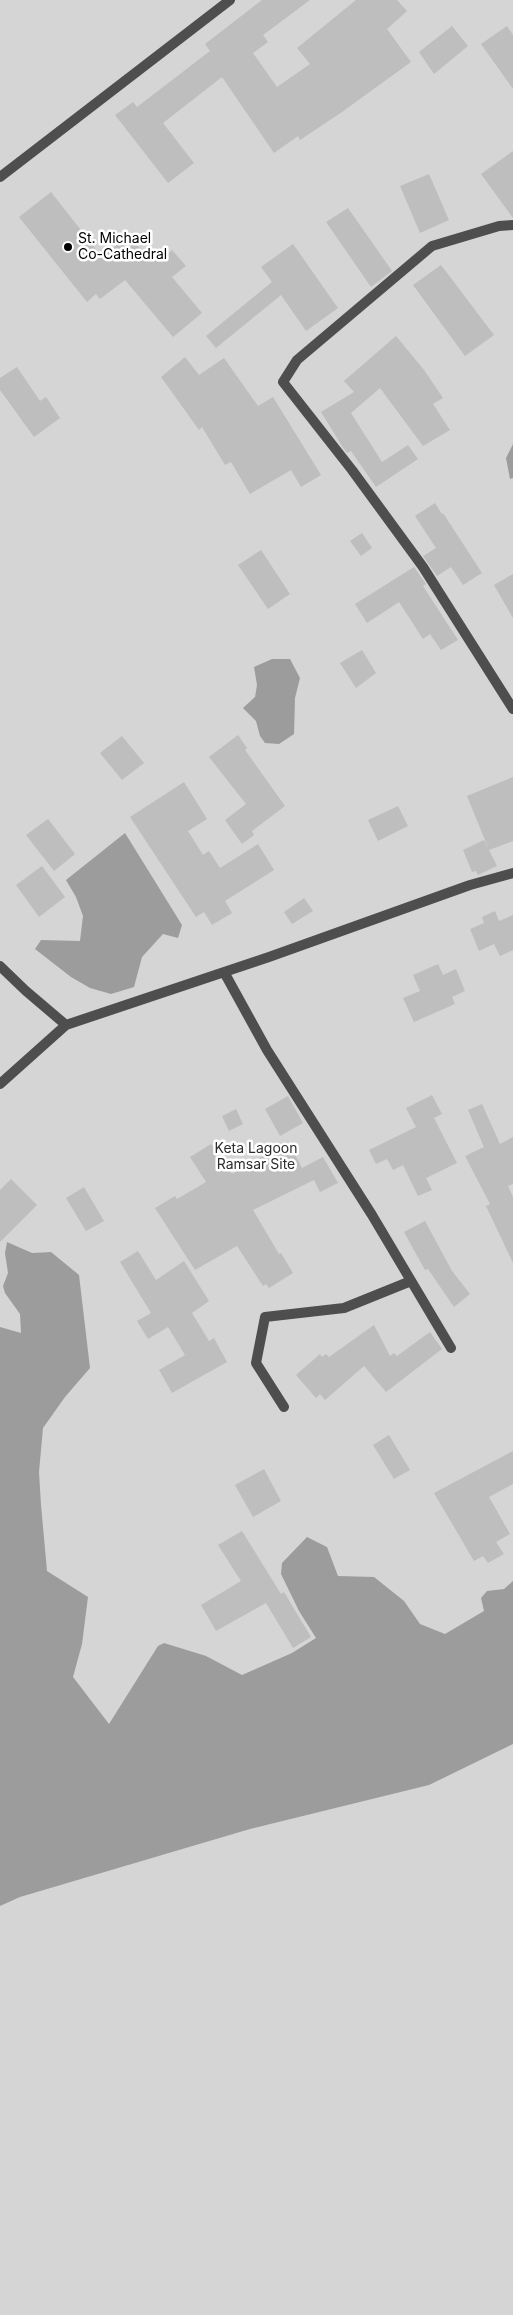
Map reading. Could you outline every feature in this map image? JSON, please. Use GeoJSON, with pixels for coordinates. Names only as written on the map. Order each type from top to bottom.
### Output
{"type":"FeatureCollection","features":[{"type":"Feature","properties":{"kind":"street"},"geometry":{"type":"LineString","coordinates":[[0,177],[230,0]]}},
{"type":"Feature","properties":{"kind":"street"},"geometry":{"type":"LineString","coordinates":[[513,225],[499,226],[432,246],[297,360],[283,382],[352,470],[422,567],[513,710]]}},
{"type":"Feature","properties":{"kind":"street"},"geometry":{"type":"LineString","coordinates":[[0,1084],[66,1025],[224,972],[470,885],[513,872]]}},
{"type":"Feature","properties":{"kind":"street"},"geometry":{"type":"LineString","coordinates":[[0,966],[66,1025]]}},
{"type":"Feature","properties":{"kind":"street"},"geometry":{"type":"LineString","coordinates":[[224,972],[267,1050],[372,1215],[451,1348]]}},
{"type":"Feature","properties":{"kind":"street"},"geometry":{"type":"LineString","coordinates":[[284,1407],[256,1363],[265,1318],[344,1308],[411,1281]]}},
{"type":"Feature","properties":{"kind":"green space","name":"Keta Lagoon Ramsar Site"},"geometry":{"type":"Polygon","coordinates":[[[0,0],[513,0],[513,2315],[0,2315],[0,0]]]}},
{"type":"Feature","properties":{"kind":"shaded area"},"geometry":{"type":"Polygon","coordinates":[[[513,444],[513,478],[510,479],[506,458],[513,444]]]}},
{"type":"Feature","properties":{"kind":"shaded area"},"geometry":{"type":"Polygon","coordinates":[[[272,659],[290,659],[300,678],[295,698],[294,734],[279,744],[265,743],[260,736],[256,721],[243,708],[255,697],[257,685],[254,667],[272,659]]]}},
{"type":"Feature","properties":{"kind":"shaded area"},"geometry":{"type":"Polygon","coordinates":[[[125,833],[182,925],[178,938],[163,934],[142,957],[134,987],[111,994],[90,988],[71,977],[35,949],[41,940],[80,941],[83,916],[76,897],[66,880],[125,833]]]}},
{"type":"Feature","properties":{"kind":"shaded area"},"geometry":{"type":"Polygon","coordinates":[[[7,1242],[32,1253],[51,1252],[79,1275],[90,1368],[65,1397],[43,1428],[39,1472],[41,1505],[47,1571],[88,1597],[82,1644],[73,1677],[109,1724],[158,1646],[164,1643],[206,1656],[242,1675],[292,1653],[316,1638],[299,1611],[281,1574],[282,1563],[307,1537],[327,1547],[338,1576],[374,1577],[404,1601],[420,1624],[445,1634],[484,1611],[481,1598],[487,1591],[504,1589],[513,1581],[513,1744],[429,1785],[250,1829],[20,1897],[0,1906],[0,1327],[21,1333],[20,1314],[5,1293],[3,1286],[8,1273],[5,1253],[7,1242]]]}},
{"type":"Feature","properties":{"kind":"building"},"geometry":{"type":"Polygon","coordinates":[[[262,0],[310,0],[263,35],[268,42],[253,53],[277,87],[310,64],[297,48],[356,0],[397,0],[407,11],[387,29],[411,62],[300,140],[298,136],[274,153],[222,77],[163,123],[194,163],[168,183],[115,115],[133,102],[137,107],[210,51],[205,44],[262,0]]]}},
{"type":"Feature","properties":{"kind":"building"},"geometry":{"type":"Polygon","coordinates":[[[452,26],[468,46],[434,74],[419,52],[452,26]]]}},
{"type":"Feature","properties":{"kind":"building"},"geometry":{"type":"Polygon","coordinates":[[[507,26],[513,35],[513,89],[481,44],[507,26]]]}},
{"type":"Feature","properties":{"kind":"building"},"geometry":{"type":"Polygon","coordinates":[[[513,151],[513,218],[481,174],[513,151]]]}},
{"type":"Feature","properties":{"kind":"building"},"geometry":{"type":"Polygon","coordinates":[[[429,174],[449,220],[420,233],[400,186],[429,174]]]}},
{"type":"Feature","properties":{"kind":"building"},"geometry":{"type":"Polygon","coordinates":[[[51,192],[102,257],[129,235],[144,253],[148,250],[159,262],[172,250],[186,266],[172,277],[202,313],[173,337],[125,280],[100,299],[96,294],[87,302],[19,217],[51,192]]]}},
{"type":"Feature","properties":{"kind":"building"},"geometry":{"type":"Polygon","coordinates":[[[348,208],[392,271],[371,287],[326,222],[348,208]]]}},
{"type":"Feature","properties":{"kind":"building"},"geometry":{"type":"Polygon","coordinates":[[[293,244],[338,308],[306,331],[281,295],[216,348],[206,336],[272,282],[261,267],[293,244]]]}},
{"type":"Feature","properties":{"kind":"building"},"geometry":{"type":"Polygon","coordinates":[[[441,265],[494,335],[465,356],[413,285],[441,265]]]}},
{"type":"Feature","properties":{"kind":"building"},"geometry":{"type":"Polygon","coordinates":[[[396,336],[424,370],[443,398],[433,404],[450,430],[423,446],[380,388],[351,413],[382,462],[408,445],[418,459],[376,487],[351,451],[347,453],[321,412],[354,392],[344,381],[396,336]]]}},
{"type":"Feature","properties":{"kind":"building"},"geometry":{"type":"Polygon","coordinates":[[[185,357],[199,375],[224,358],[258,406],[273,397],[321,475],[301,487],[291,470],[250,494],[231,462],[225,465],[202,427],[199,430],[161,377],[185,357]]]}},
{"type":"Feature","properties":{"kind":"building"},"geometry":{"type":"Polygon","coordinates":[[[17,367],[40,401],[46,397],[60,418],[34,437],[0,390],[0,378],[17,367]]]}},
{"type":"Feature","properties":{"kind":"building"},"geometry":{"type":"Polygon","coordinates":[[[435,503],[482,573],[463,585],[451,567],[437,576],[423,556],[436,548],[415,516],[435,503]]]}},
{"type":"Feature","properties":{"kind":"building"},"geometry":{"type":"Polygon","coordinates":[[[362,533],[372,548],[361,556],[350,541],[362,533]]]}},
{"type":"Feature","properties":{"kind":"building"},"geometry":{"type":"Polygon","coordinates":[[[261,550],[290,594],[268,609],[238,565],[261,550]]]}},
{"type":"Feature","properties":{"kind":"building"},"geometry":{"type":"Polygon","coordinates":[[[414,567],[426,584],[423,586],[458,640],[441,650],[430,634],[423,639],[399,602],[367,623],[355,604],[414,567]]]}},
{"type":"Feature","properties":{"kind":"building"},"geometry":{"type":"Polygon","coordinates":[[[513,574],[513,618],[494,585],[513,574]]]}},
{"type":"Feature","properties":{"kind":"building"},"geometry":{"type":"Polygon","coordinates":[[[362,650],[376,673],[356,688],[340,663],[362,650]]]}},
{"type":"Feature","properties":{"kind":"building"},"geometry":{"type":"Polygon","coordinates":[[[238,735],[247,748],[245,750],[285,806],[252,831],[254,835],[242,844],[225,820],[246,804],[209,757],[238,735]]]}},
{"type":"Feature","properties":{"kind":"building"},"geometry":{"type":"Polygon","coordinates":[[[122,736],[144,763],[122,780],[100,753],[122,736]]]}},
{"type":"Feature","properties":{"kind":"building"},"geometry":{"type":"Polygon","coordinates":[[[513,777],[513,841],[489,850],[467,796],[513,777]]]}},
{"type":"Feature","properties":{"kind":"building"},"geometry":{"type":"Polygon","coordinates":[[[184,782],[207,819],[188,831],[203,855],[209,851],[220,868],[258,844],[274,870],[225,901],[232,913],[212,925],[204,912],[196,917],[130,817],[184,782]]]}},
{"type":"Feature","properties":{"kind":"building"},"geometry":{"type":"Polygon","coordinates":[[[398,806],[408,826],[378,841],[368,820],[398,806]]]}},
{"type":"Feature","properties":{"kind":"building"},"geometry":{"type":"Polygon","coordinates":[[[48,819],[75,854],[54,871],[26,835],[48,819]]]}},
{"type":"Feature","properties":{"kind":"building"},"geometry":{"type":"Polygon","coordinates":[[[484,840],[497,866],[478,875],[476,871],[472,872],[463,850],[484,840]]]}},
{"type":"Feature","properties":{"kind":"building"},"geometry":{"type":"Polygon","coordinates":[[[42,866],[65,897],[39,917],[16,885],[42,866]]]}},
{"type":"Feature","properties":{"kind":"building"},"geometry":{"type":"Polygon","coordinates":[[[304,898],[313,911],[292,924],[284,912],[304,898]]]}},
{"type":"Feature","properties":{"kind":"building"},"geometry":{"type":"Polygon","coordinates":[[[495,911],[499,921],[513,915],[513,950],[500,956],[494,944],[479,951],[470,929],[484,923],[482,917],[495,911]]]}},
{"type":"Feature","properties":{"kind":"building"},"geometry":{"type":"Polygon","coordinates":[[[438,964],[443,975],[456,969],[465,991],[452,997],[455,1004],[414,1022],[403,998],[420,991],[413,975],[438,964]]]}},
{"type":"Feature","properties":{"kind":"building"},"geometry":{"type":"Polygon","coordinates":[[[432,1095],[442,1114],[434,1118],[457,1163],[426,1178],[432,1190],[418,1196],[403,1165],[393,1170],[387,1159],[376,1164],[369,1150],[416,1127],[406,1108],[432,1095]]]}},
{"type":"Feature","properties":{"kind":"building"},"geometry":{"type":"Polygon","coordinates":[[[288,1096],[303,1123],[280,1136],[265,1109],[288,1096]]]}},
{"type":"Feature","properties":{"kind":"building"},"geometry":{"type":"Polygon","coordinates":[[[482,1104],[500,1144],[513,1137],[513,1184],[508,1186],[513,1197],[513,1263],[486,1206],[490,1204],[465,1156],[484,1147],[468,1110],[482,1104]]]}},
{"type":"Feature","properties":{"kind":"building"},"geometry":{"type":"Polygon","coordinates":[[[236,1109],[243,1124],[229,1131],[222,1116],[236,1109]]]}},
{"type":"Feature","properties":{"kind":"building"},"geometry":{"type":"Polygon","coordinates":[[[288,1142],[302,1168],[323,1157],[338,1183],[320,1192],[314,1180],[253,1210],[279,1254],[281,1253],[293,1273],[269,1288],[266,1284],[263,1286],[237,1246],[195,1270],[155,1208],[175,1196],[177,1199],[206,1182],[190,1157],[211,1144],[232,1174],[288,1142]]]}},
{"type":"Feature","properties":{"kind":"building"},"geometry":{"type":"Polygon","coordinates":[[[11,1179],[37,1205],[0,1242],[0,1190],[11,1179]]]}},
{"type":"Feature","properties":{"kind":"building"},"geometry":{"type":"Polygon","coordinates":[[[84,1187],[104,1221],[86,1231],[66,1198],[84,1187]]]}},
{"type":"Feature","properties":{"kind":"building"},"geometry":{"type":"Polygon","coordinates":[[[425,1221],[452,1271],[470,1294],[454,1307],[428,1269],[425,1270],[404,1232],[425,1221]]]}},
{"type":"Feature","properties":{"kind":"building"},"geometry":{"type":"Polygon","coordinates":[[[138,1251],[156,1280],[184,1261],[209,1301],[192,1313],[209,1341],[214,1338],[227,1362],[172,1393],[159,1370],[185,1355],[168,1327],[148,1339],[137,1321],[151,1313],[120,1262],[138,1251]]]}},
{"type":"Feature","properties":{"kind":"building"},"geometry":{"type":"Polygon","coordinates":[[[374,1325],[390,1356],[394,1353],[397,1356],[430,1332],[442,1349],[386,1392],[364,1366],[325,1400],[320,1394],[316,1398],[296,1375],[320,1354],[322,1357],[326,1354],[329,1357],[374,1325]]]}},
{"type":"Feature","properties":{"kind":"building"},"geometry":{"type":"Polygon","coordinates":[[[389,1435],[410,1470],[394,1479],[373,1445],[389,1435]]]}},
{"type":"Feature","properties":{"kind":"building"},"geometry":{"type":"Polygon","coordinates":[[[513,1451],[513,1484],[489,1497],[510,1534],[496,1542],[504,1554],[488,1563],[483,1556],[474,1561],[434,1493],[513,1451]]]}},
{"type":"Feature","properties":{"kind":"building"},"geometry":{"type":"Polygon","coordinates":[[[264,1469],[281,1501],[253,1517],[235,1485],[264,1469]]]}},
{"type":"Feature","properties":{"kind":"building"},"geometry":{"type":"Polygon","coordinates":[[[242,1531],[281,1594],[284,1592],[311,1637],[293,1648],[266,1603],[216,1631],[201,1605],[241,1581],[218,1545],[242,1531]]]}},
{"type":"Feature","properties":{"kind":"place","name":"St. Michael Co-Cathedral"},"geometry":{"type":"Point","coordinates":[68,247]}}]}
